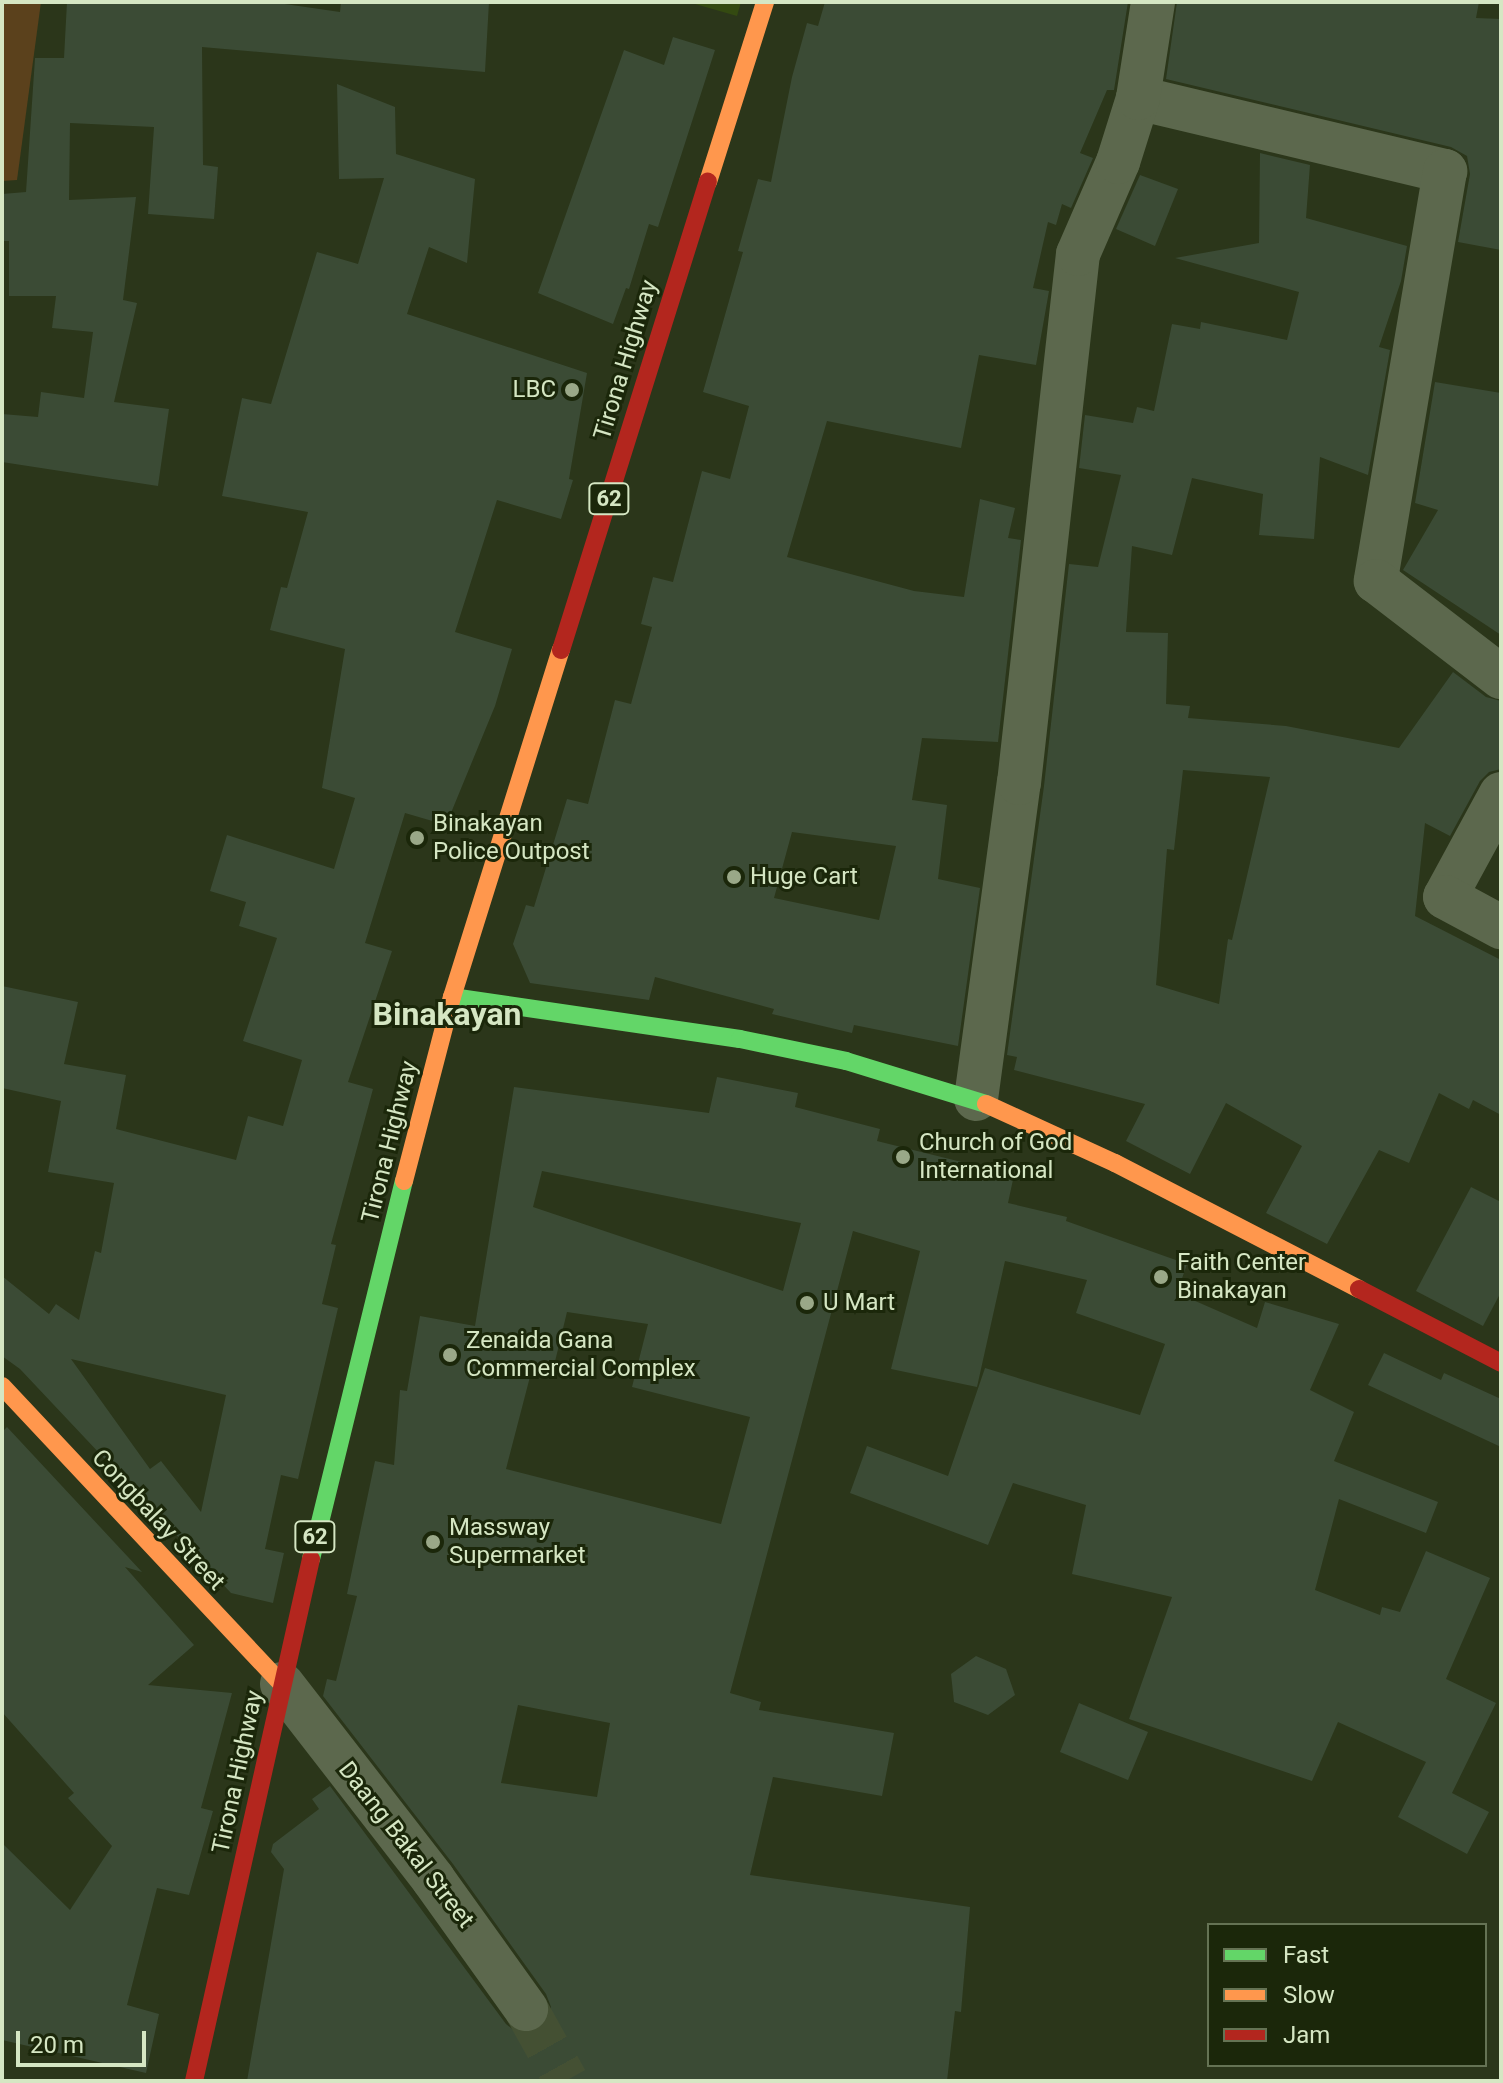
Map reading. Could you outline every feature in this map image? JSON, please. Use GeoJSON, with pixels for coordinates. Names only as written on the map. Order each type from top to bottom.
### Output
{"type":"FeatureCollection","features":[{"type":"Feature","properties":{"kind":"main road","name":"Tirona Highway"},"geometry":{"type":"LineString","coordinates":[[194,2081],[341,1427],[452,997],[765,2]]}},
{"type":"Feature","properties":{"kind":"main road"},"geometry":{"type":"LineString","coordinates":[[452,997],[740,1039],[846,1061],[976,1099],[1115,1163],[1501,1363]]}},
{"type":"Feature","properties":{"kind":"main road","name":"Congbalay Street"},"geometry":{"type":"LineString","coordinates":[[2,1386],[282,1684]]}},
{"type":"Feature","properties":{"kind":"street"},"geometry":{"type":"LineString","coordinates":[[976,1099],[1019,783],[1078,254],[1118,162],[1138,98],[1153,2]]}},
{"type":"Feature","properties":{"kind":"street"},"geometry":{"type":"LineString","coordinates":[[1138,98],[1445,171],[1376,581],[1501,677]]}},
{"type":"Feature","properties":{"kind":"street"},"geometry":{"type":"LineString","coordinates":[[1501,794],[1445,897],[1501,927]]}},
{"type":"Feature","properties":{"kind":"street","name":"Daang Bakal Street"},"geometry":{"type":"LineString","coordinates":[[282,1684],[478,1939],[526,2009]]}},
{"type":"Feature","properties":{"kind":"shaded area"},"geometry":{"type":"Polygon","coordinates":[[[2,2],[41,2],[17,180],[2,181],[2,2]]]}},
{"type":"Feature","properties":{"kind":"shaded area"},"geometry":{"type":"Polygon","coordinates":[[[688,2],[741,2],[737,16],[688,2]]]}},
{"type":"Feature","properties":{"kind":"building"},"geometry":{"type":"Polygon","coordinates":[[[67,2],[271,2],[340,12],[341,2],[489,2],[485,72],[202,47],[203,165],[218,167],[214,219],[148,214],[154,127],[70,123],[69,200],[136,197],[123,300],[137,303],[114,402],[169,409],[158,486],[2,462],[2,414],[38,417],[41,392],[84,398],[93,332],[52,328],[56,296],[9,296],[9,241],[2,241],[2,194],[26,192],[35,58],[64,58],[67,2]]]}},
{"type":"Feature","properties":{"kind":"building"},"geometry":{"type":"Polygon","coordinates":[[[825,2],[1128,2],[1114,90],[1107,90],[1080,153],[1093,158],[1071,208],[1062,204],[1056,225],[1048,222],[1033,288],[1049,291],[1036,365],[979,355],[961,448],[827,421],[787,557],[914,591],[964,597],[980,499],[1015,508],[1008,538],[1021,540],[998,742],[922,738],[912,800],[947,805],[938,879],[980,888],[958,1046],[854,1025],[852,1033],[772,1014],[774,1009],[655,977],[649,1000],[530,983],[513,944],[526,905],[534,907],[567,799],[588,804],[615,700],[631,704],[652,627],[641,624],[653,577],[673,582],[702,471],[730,479],[749,406],[703,392],[743,252],[738,251],[758,179],[771,182],[792,77],[807,23],[818,26],[825,2]],[[792,832],[774,898],[879,920],[896,846],[792,832]]]}},
{"type":"Feature","properties":{"kind":"building"},"geometry":{"type":"Polygon","coordinates":[[[1177,2],[1479,2],[1476,18],[1501,19],[1501,250],[1458,242],[1470,174],[1467,156],[1451,147],[1166,79],[1177,2]]]}},
{"type":"Feature","properties":{"kind":"building"},"geometry":{"type":"Polygon","coordinates":[[[673,37],[715,50],[658,227],[649,224],[629,289],[626,288],[613,324],[538,293],[624,50],[664,65],[673,37]]]}},
{"type":"Feature","properties":{"kind":"building"},"geometry":{"type":"Polygon","coordinates":[[[337,84],[395,107],[396,154],[475,179],[467,263],[429,247],[407,314],[587,373],[569,479],[573,480],[561,519],[497,500],[455,632],[512,649],[495,706],[446,825],[405,813],[365,943],[392,951],[348,1082],[373,1089],[331,1244],[336,1245],[322,1304],[338,1308],[298,1479],[281,1475],[265,1549],[284,1553],[273,1603],[231,1593],[20,1369],[2,1356],[2,1276],[49,1314],[56,1304],[79,1320],[95,1251],[101,1253],[114,1183],[48,1172],[61,1101],[2,1088],[2,986],[78,1002],[64,1064],[126,1075],[116,1129],[236,1160],[248,1116],[283,1126],[302,1060],[243,1041],[277,938],[239,926],[246,902],[210,891],[227,835],[334,869],[355,798],[322,788],[345,649],[270,630],[281,587],[287,588],[308,512],[222,496],[242,398],[271,404],[317,252],[358,264],[384,178],[339,179],[337,84]],[[71,1359],[150,1469],[161,1461],[201,1512],[226,1395],[71,1359]]]}},
{"type":"Feature","properties":{"kind":"building"},"geometry":{"type":"Polygon","coordinates":[[[1260,153],[1310,165],[1306,218],[1407,246],[1401,281],[1379,347],[1390,350],[1368,475],[1320,457],[1314,539],[1259,535],[1263,494],[1192,478],[1172,555],[1132,546],[1126,632],[1168,633],[1166,704],[1190,706],[1188,718],[1286,726],[1399,748],[1453,672],[1486,697],[1501,701],[1501,769],[1489,772],[1480,781],[1450,836],[1425,823],[1415,916],[1501,960],[1501,1115],[1473,1100],[1469,1109],[1439,1093],[1409,1163],[1379,1150],[1327,1244],[1266,1213],[1302,1146],[1226,1103],[1190,1174],[1126,1141],[1145,1104],[1014,1070],[1017,1057],[1007,1055],[1044,786],[1069,564],[1098,567],[1121,475],[1079,468],[1085,415],[1133,423],[1137,407],[1154,411],[1172,324],[1200,329],[1201,322],[1287,340],[1299,292],[1175,258],[1259,243],[1260,153]],[[1183,770],[1174,850],[1167,849],[1156,985],[1219,1004],[1228,939],[1232,940],[1270,777],[1183,770]]]}},
{"type":"Feature","properties":{"kind":"building"},"geometry":{"type":"Polygon","coordinates":[[[1140,175],[1178,189],[1155,246],[1116,229],[1140,175]]]}},
{"type":"Feature","properties":{"kind":"building"},"geometry":{"type":"Polygon","coordinates":[[[1435,382],[1501,393],[1501,635],[1403,570],[1438,510],[1415,503],[1435,382]]]}},
{"type":"Feature","properties":{"kind":"building"},"geometry":{"type":"Polygon","coordinates":[[[717,1077],[798,1093],[795,1107],[880,1129],[877,1141],[1014,1175],[1008,1203],[1067,1217],[1066,1221],[1187,1264],[1177,1293],[1257,1328],[1265,1302],[1339,1324],[1310,1390],[1354,1412],[1334,1461],[1438,1502],[1426,1533],[1339,1499],[1315,1590],[1380,1615],[1382,1607],[1400,1612],[1426,1551],[1490,1578],[1446,1679],[1496,1703],[1452,1793],[1489,1812],[1467,1854],[1398,1817],[1426,1762],[1338,1722],[1312,1781],[1129,1719],[1172,1597],[1072,1574],[1086,1505],[1013,1483],[988,1545],[850,1493],[867,1446],[948,1476],[985,1368],[1140,1415],[1165,1344],[1076,1313],[1087,1280],[1005,1261],[977,1387],[891,1369],[920,1251],[853,1231],[730,1693],[761,1702],[759,1710],[894,1733],[882,1796],[773,1777],[750,1875],[970,1907],[961,2012],[955,2011],[947,2081],[247,2081],[284,1869],[271,1852],[273,1844],[319,1809],[312,1799],[330,1786],[506,2024],[516,2032],[528,2034],[540,2030],[548,2020],[551,2007],[546,1994],[453,1864],[323,1696],[327,1679],[336,1681],[357,1596],[347,1594],[375,1461],[394,1465],[400,1390],[407,1391],[420,1316],[475,1326],[514,1087],[709,1113],[717,1077]],[[542,1171],[533,1207],[783,1291],[801,1223],[542,1171]],[[567,1312],[552,1374],[532,1369],[506,1469],[721,1524],[750,1417],[632,1387],[648,1324],[567,1312]],[[518,1705],[501,1783],[597,1797],[610,1723],[518,1705]]]}},
{"type":"Feature","properties":{"kind":"building"},"geometry":{"type":"Polygon","coordinates":[[[1471,1187],[1501,1202],[1501,1292],[1483,1326],[1416,1291],[1471,1187]]]}},
{"type":"Feature","properties":{"kind":"building"},"geometry":{"type":"Polygon","coordinates":[[[1384,1353],[1441,1380],[1444,1373],[1501,1399],[1501,1447],[1368,1385],[1384,1353]]]}},
{"type":"Feature","properties":{"kind":"building"},"geometry":{"type":"Polygon","coordinates":[[[7,1427],[142,1572],[125,1567],[194,1645],[148,1685],[232,1693],[201,1808],[213,1811],[189,1895],[157,1888],[127,2005],[159,2014],[146,2073],[2,2040],[2,1843],[70,1910],[112,1846],[68,1798],[74,1793],[2,1712],[2,1432],[7,1427]]]}},
{"type":"Feature","properties":{"kind":"building"},"geometry":{"type":"Polygon","coordinates":[[[976,1656],[1006,1669],[1015,1695],[988,1715],[954,1702],[951,1674],[976,1656]]]}},
{"type":"Feature","properties":{"kind":"building"},"geometry":{"type":"Polygon","coordinates":[[[1079,1703],[1148,1732],[1128,1780],[1060,1752],[1079,1703]]]}},
{"type":"Feature","properties":{"kind":"tunnel"},"geometry":{"type":"LineString","coordinates":[[526,2009],[566,2081]]}},
{"type":"Feature","properties":{"kind":"traffic: fast"},"geometry":{"type":"LineString","coordinates":[[452,997],[740,1039],[846,1061],[986,1104]]}},
{"type":"Feature","properties":{"kind":"traffic: fast"},"geometry":{"type":"LineString","coordinates":[[311,1559],[404,1181]]}},
{"type":"Feature","properties":{"kind":"traffic: slow"},"geometry":{"type":"LineString","coordinates":[[708,182],[765,2]]}},
{"type":"Feature","properties":{"kind":"traffic: slow"},"geometry":{"type":"LineString","coordinates":[[404,1181],[452,997],[561,650]]}},
{"type":"Feature","properties":{"kind":"traffic: slow"},"geometry":{"type":"LineString","coordinates":[[986,1104],[1115,1163],[1359,1289]]}},
{"type":"Feature","properties":{"kind":"traffic: slow"},"geometry":{"type":"LineString","coordinates":[[2,1386],[282,1684]]}},
{"type":"Feature","properties":{"kind":"traffic: jam"},"geometry":{"type":"LineString","coordinates":[[561,650],[708,182]]}},
{"type":"Feature","properties":{"kind":"traffic: jam"},"geometry":{"type":"LineString","coordinates":[[1359,1289],[1501,1363]]}},
{"type":"Feature","properties":{"kind":"traffic: jam"},"geometry":{"type":"LineString","coordinates":[[194,2081],[311,1559]]}},
{"type":"Feature","properties":{"kind":"place","name":"LBC"},"geometry":{"type":"Point","coordinates":[572,390]}},
{"type":"Feature","properties":{"kind":"place","name":"Binakayan Police Outpost"},"geometry":{"type":"Point","coordinates":[417,838]}},
{"type":"Feature","properties":{"kind":"place","name":"Huge Cart"},"geometry":{"type":"Point","coordinates":[734,877]}},
{"type":"Feature","properties":{"kind":"place","name":"Church of God International"},"geometry":{"type":"Point","coordinates":[903,1157]}},
{"type":"Feature","properties":{"kind":"place","name":"Faith Center Binakayan"},"geometry":{"type":"Point","coordinates":[1161,1277]}},
{"type":"Feature","properties":{"kind":"place","name":"U Mart"},"geometry":{"type":"Point","coordinates":[807,1303]}},
{"type":"Feature","properties":{"kind":"place","name":"Zenaida Gana Commercial Complex"},"geometry":{"type":"Point","coordinates":[450,1355]}},
{"type":"Feature","properties":{"kind":"place","name":"Massway Supermarket"},"geometry":{"type":"Point","coordinates":[433,1542]}},
{"type":"Feature","properties":{"kind":"district","name":"Binakayan"},"geometry":{"type":"Point","coordinates":[447,1014]}}]}
